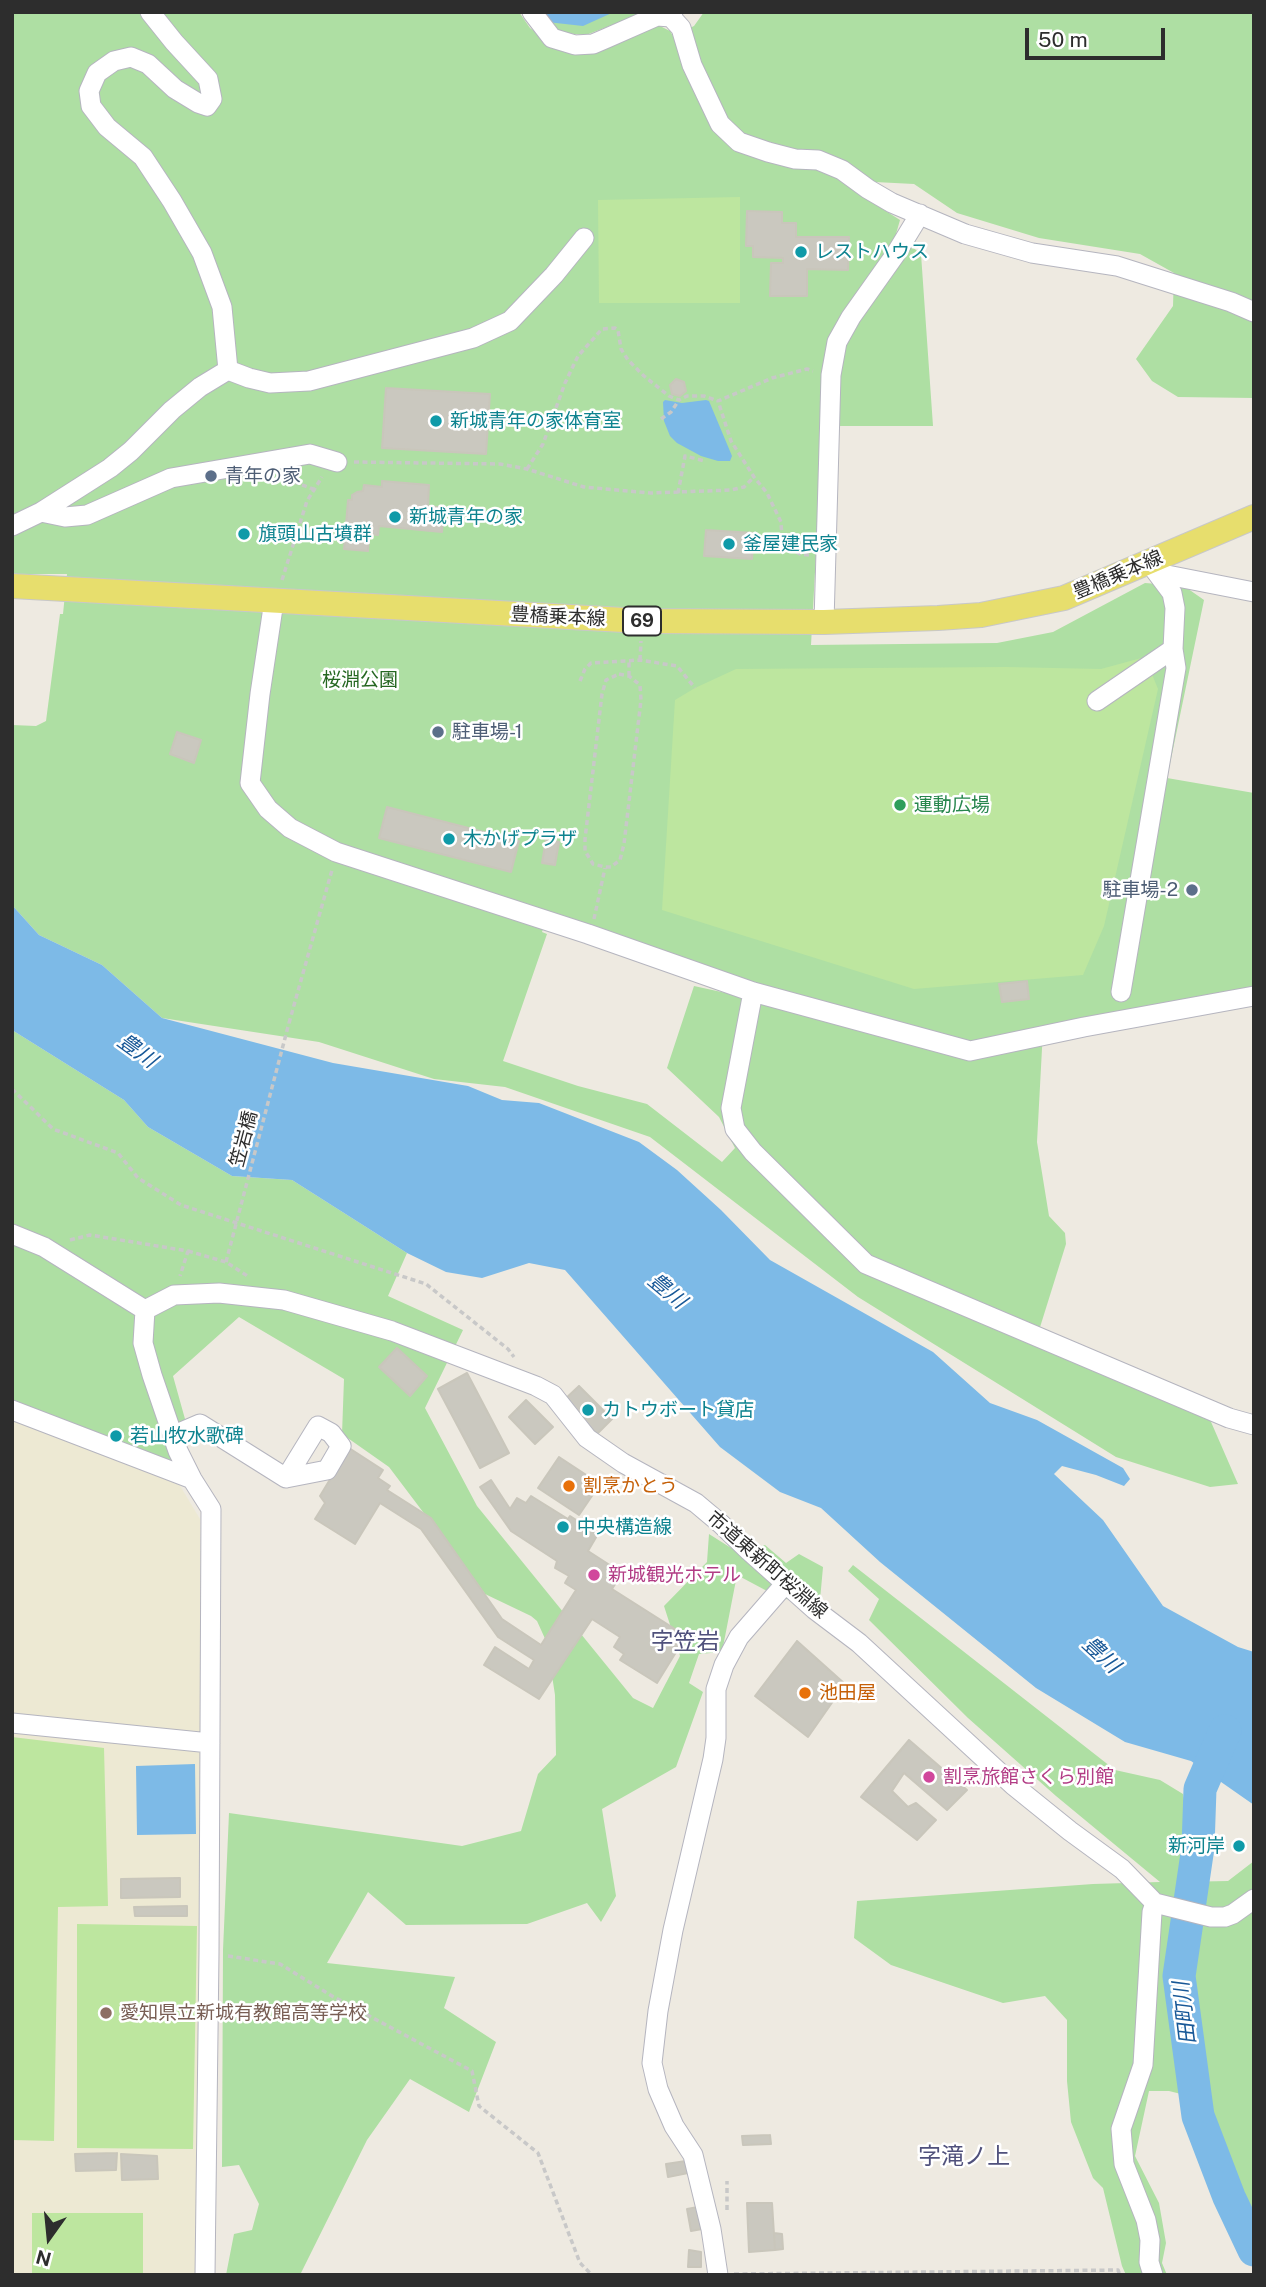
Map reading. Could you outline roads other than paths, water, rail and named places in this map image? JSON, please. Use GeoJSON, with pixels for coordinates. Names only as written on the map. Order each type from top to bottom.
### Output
{"type":"FeatureCollection","features":[{"type":"Feature","properties":{"kind":"main road","name":"豊橋乗本線"},"geometry":{"type":"LineString","coordinates":[[12,586],[642,621],[824,622],[938,618],[992,613],[1064,598],[1153,568],[1254,517]]}},
{"type":"Feature","properties":{"kind":"street"},"geometry":{"type":"LineString","coordinates":[[150,12],[208,79],[212,99],[207,106],[198,103],[175,89],[148,64],[131,57],[114,61],[97,73],[89,91],[91,106],[107,127],[143,157],[202,253],[222,307],[228,370]]}},
{"type":"Feature","properties":{"kind":"street"},"geometry":{"type":"LineString","coordinates":[[532,12],[552,38],[575,45],[593,44],[657,16],[672,15],[681,28],[692,65],[720,124],[738,142],[795,159],[818,160],[842,170],[892,203],[965,234],[1032,253],[1117,266],[1231,302],[1254,312]]}},
{"type":"Feature","properties":{"kind":"street"},"geometry":{"type":"LineString","coordinates":[[824,622],[831,375],[837,342],[920,214]]}},
{"type":"Feature","properties":{"kind":"street"},"geometry":{"type":"LineString","coordinates":[[228,370],[270,383],[309,381],[473,338],[510,321],[554,275],[584,238]]}},
{"type":"Feature","properties":{"kind":"street"},"geometry":{"type":"LineString","coordinates":[[12,526],[41,512],[110,468],[172,410],[200,387],[228,370]]}},
{"type":"Feature","properties":{"kind":"street"},"geometry":{"type":"LineString","coordinates":[[41,512],[65,517],[87,514],[170,478],[310,454],[337,462]]}},
{"type":"Feature","properties":{"kind":"street"},"geometry":{"type":"LineString","coordinates":[[1153,568],[1254,592]]}},
{"type":"Feature","properties":{"kind":"street"},"geometry":{"type":"LineString","coordinates":[[1121,992],[1176,668],[1173,649],[1175,608],[1172,593],[1153,568]]}},
{"type":"Feature","properties":{"kind":"street"},"geometry":{"type":"LineString","coordinates":[[274,601],[250,783],[268,809],[290,828],[336,852],[588,934],[753,992],[970,1051],[1254,996]]}},
{"type":"Feature","properties":{"kind":"street"},"geometry":{"type":"LineString","coordinates":[[1097,701],[1173,649]]}},
{"type":"Feature","properties":{"kind":"street"},"geometry":{"type":"LineString","coordinates":[[753,992],[731,1108],[735,1129],[753,1152],[866,1264],[1229,1418],[1254,1425]]}},
{"type":"Feature","properties":{"kind":"street"},"geometry":{"type":"LineString","coordinates":[[12,1234],[44,1247],[145,1310],[143,1343],[172,1436],[192,1479],[211,1509],[205,2275]]}},
{"type":"Feature","properties":{"kind":"street","name":"市道東新町桜淵線"},"geometry":{"type":"LineString","coordinates":[[145,1310],[174,1295],[219,1293],[284,1300],[392,1331],[553,1395],[587,1438],[623,1463],[696,1503],[814,1609],[859,1643],[1013,1784],[1122,1869],[1155,1903],[1211,1917],[1234,1914],[1254,1899]]}},
{"type":"Feature","properties":{"kind":"street"},"geometry":{"type":"LineString","coordinates":[[12,1410],[192,1479]]}},
{"type":"Feature","properties":{"kind":"street"},"geometry":{"type":"LineString","coordinates":[[172,1436],[200,1424],[286,1478]]}},
{"type":"Feature","properties":{"kind":"street"},"geometry":{"type":"LineString","coordinates":[[718,2275],[712,2229],[693,2155],[674,2126],[658,2089],[652,2063],[658,2011],[673,1930],[716,1738],[716,1689],[724,1665],[739,1637],[786,1583]]}},
{"type":"Feature","properties":{"kind":"street"},"geometry":{"type":"LineString","coordinates":[[12,1723],[210,1743]]}},
{"type":"Feature","properties":{"kind":"street"},"geometry":{"type":"LineString","coordinates":[[1153,2275],[1149,2262],[1150,2240],[1146,2220],[1124,2164],[1121,2129],[1143,2065],[1151,1924],[1155,1903]]}},
{"type":"Feature","properties":{"kind":"water"},"geometry":{"type":"Polygon","coordinates":[[[542,12],[614,12],[583,26],[547,22],[542,12]]]}},
{"type":"Feature","properties":{"kind":"water"},"geometry":{"type":"Polygon","coordinates":[[[665,400],[682,403],[709,401],[732,456],[730,461],[701,456],[677,443],[670,436],[664,421],[665,400]]]}},
{"type":"Feature","properties":{"kind":"water","name":"豊川"},"geometry":{"type":"Polygon","coordinates":[[[12,905],[39,935],[102,965],[162,1018],[333,1063],[468,1086],[502,1100],[539,1103],[639,1142],[677,1170],[770,1260],[933,1352],[990,1403],[1037,1420],[1123,1468],[1130,1479],[1124,1486],[1062,1466],[1054,1474],[1103,1520],[1163,1606],[1238,1647],[1254,1652],[1254,1805],[1191,1761],[1125,1742],[1036,1688],[880,1562],[821,1508],[780,1492],[720,1447],[565,1270],[529,1263],[482,1278],[446,1272],[407,1253],[292,1180],[232,1176],[148,1127],[124,1100],[12,1030],[12,905]]]}},
{"type":"Feature","properties":{"kind":"water"},"geometry":{"type":"Polygon","coordinates":[[[195,1764],[196,1834],[137,1835],[136,1766],[195,1764]]]}},
{"type":"Feature","properties":{"kind":"waterway","name":"田町川"},"geometry":{"type":"LineString","coordinates":[[1225,1731],[1200,1789],[1198,1847],[1179,1976],[1198,2116],[1229,2197],[1254,2250]]}},
{"type":"Feature","properties":{"kind":"place","name":"レストハウス"},"geometry":{"type":"Point","coordinates":[801,252]}},
{"type":"Feature","properties":{"kind":"place","name":"新城青年の家体育室"},"geometry":{"type":"Point","coordinates":[436,421]}},
{"type":"Feature","properties":{"kind":"place","name":"青年の家"},"geometry":{"type":"Point","coordinates":[211,476]}},
{"type":"Feature","properties":{"kind":"place","name":"新城青年の家"},"geometry":{"type":"Point","coordinates":[395,517]}},
{"type":"Feature","properties":{"kind":"place","name":"旗頭山古墳群"},"geometry":{"type":"Point","coordinates":[244,534]}},
{"type":"Feature","properties":{"kind":"place","name":"釜屋建民家"},"geometry":{"type":"Point","coordinates":[729,544]}},
{"type":"Feature","properties":{"kind":"place","name":"駐車場-1"},"geometry":{"type":"Point","coordinates":[438,732]}},
{"type":"Feature","properties":{"kind":"place","name":"運動広場"},"geometry":{"type":"Point","coordinates":[900,805]}},
{"type":"Feature","properties":{"kind":"place","name":"木かげプラザ"},"geometry":{"type":"Point","coordinates":[449,839]}},
{"type":"Feature","properties":{"kind":"place","name":"駐車場-2"},"geometry":{"type":"Point","coordinates":[1192,890]}},
{"type":"Feature","properties":{"kind":"place","name":"カトウボート貸店"},"geometry":{"type":"Point","coordinates":[588,1410]}},
{"type":"Feature","properties":{"kind":"place","name":"若山牧水歌碑"},"geometry":{"type":"Point","coordinates":[116,1436]}},
{"type":"Feature","properties":{"kind":"place","name":"割烹かとう"},"geometry":{"type":"Point","coordinates":[569,1486]}},
{"type":"Feature","properties":{"kind":"place","name":"中央構造線"},"geometry":{"type":"Point","coordinates":[563,1527]}},
{"type":"Feature","properties":{"kind":"place","name":"新城観光ホテル"},"geometry":{"type":"Point","coordinates":[594,1575]}},
{"type":"Feature","properties":{"kind":"place","name":"池田屋"},"geometry":{"type":"Point","coordinates":[805,1693]}},
{"type":"Feature","properties":{"kind":"place","name":"割烹旅館さくら別館"},"geometry":{"type":"Point","coordinates":[929,1777]}},
{"type":"Feature","properties":{"kind":"place","name":"新河岸"},"geometry":{"type":"Point","coordinates":[1239,1846]}},
{"type":"Feature","properties":{"kind":"place","name":"愛知県立新城有教館高等学校"},"geometry":{"type":"Point","coordinates":[106,2013]}},
{"type":"Feature","properties":{"kind":"district","name":"字笠岩"},"geometry":{"type":"Point","coordinates":[685,1642]}},
{"type":"Feature","properties":{"kind":"district","name":"字滝ノ上"},"geometry":{"type":"Point","coordinates":[964,2157]}},
{"type":"Feature","properties":{"kind":"park label","name":"桜淵公園"},"geometry":{"type":"Point","coordinates":[360,680]}}]}
